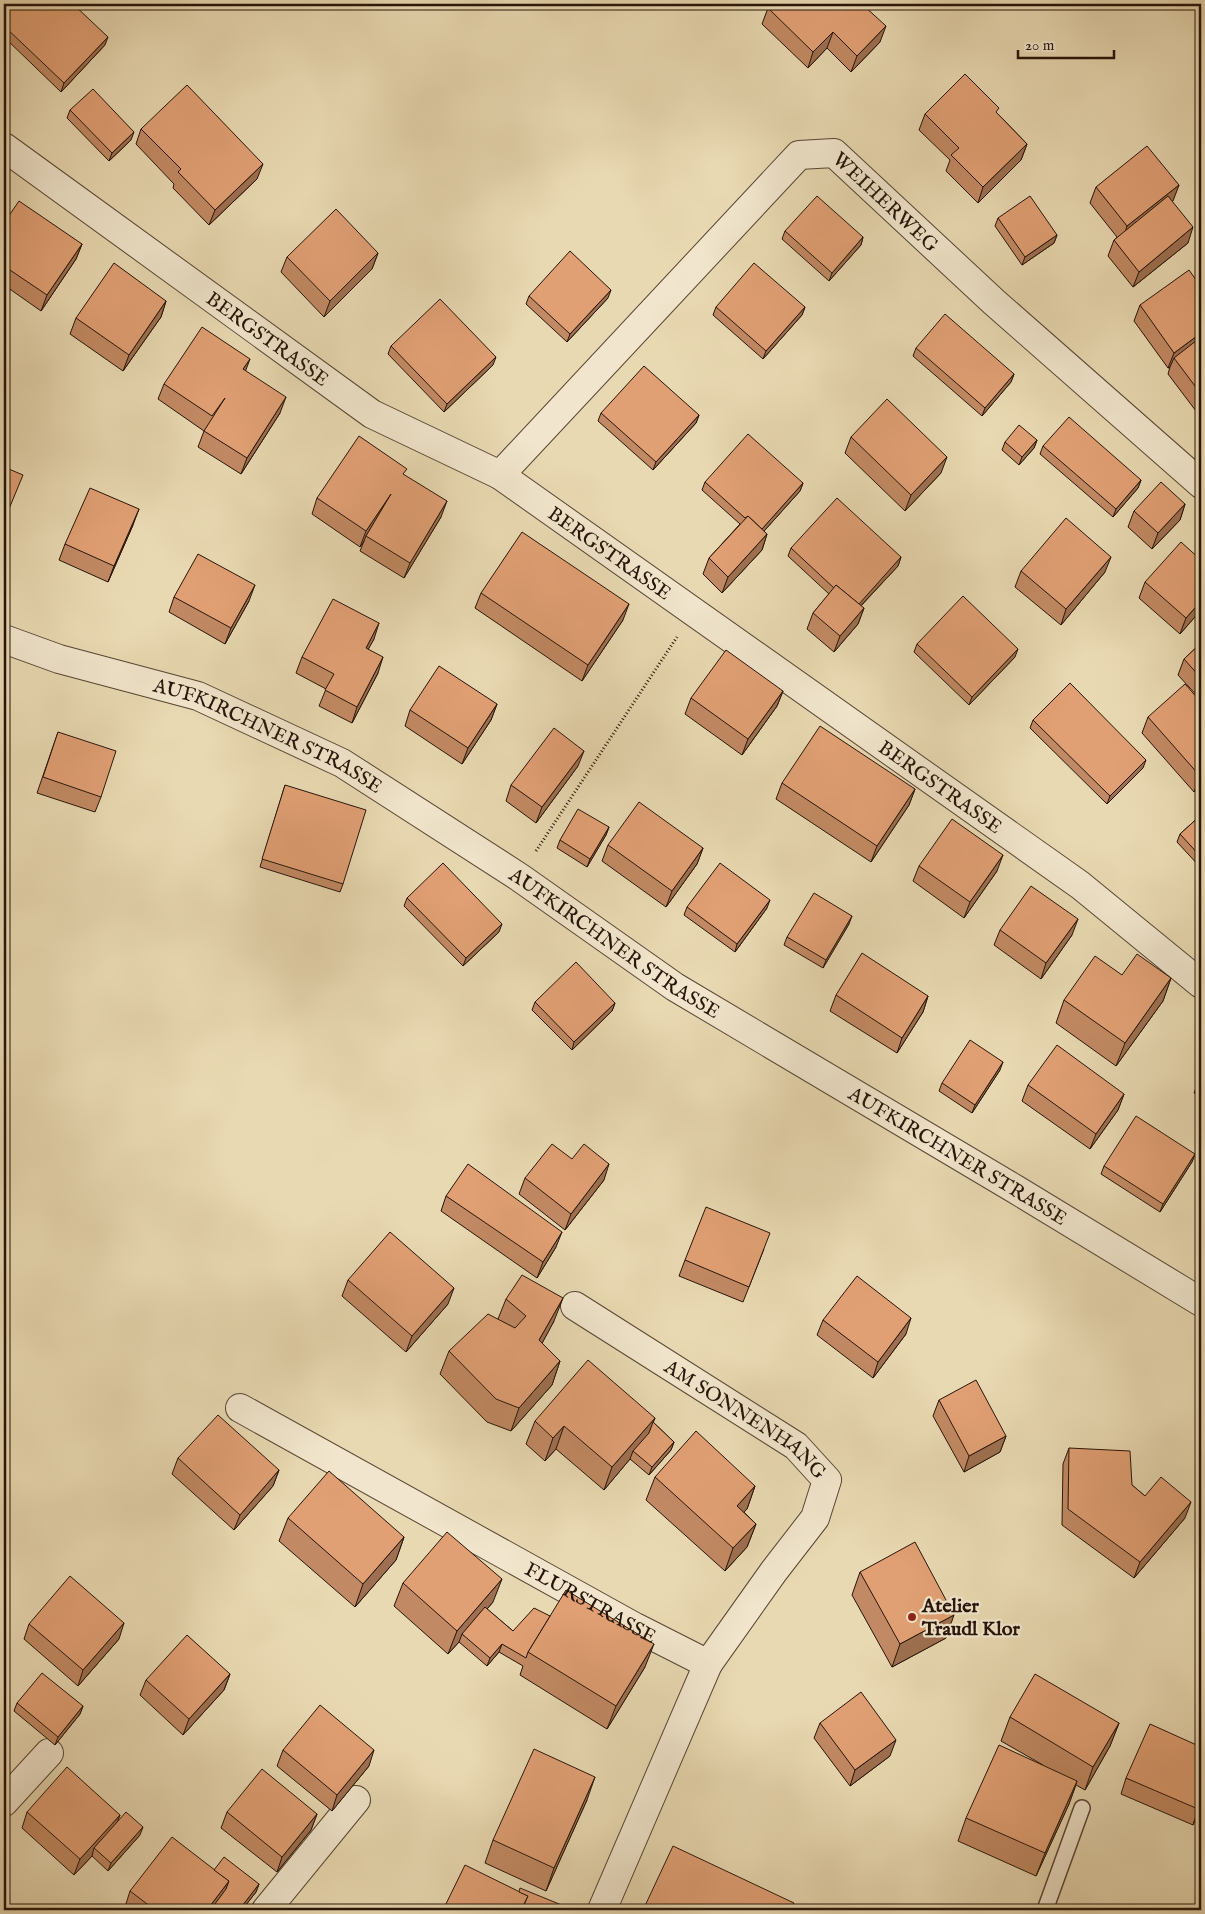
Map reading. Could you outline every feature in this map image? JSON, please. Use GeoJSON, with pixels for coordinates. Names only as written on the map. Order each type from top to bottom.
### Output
{"type":"FeatureCollection","features":[{"type":"Feature","properties":{"kind":"street","name":"BERGSTRASSE"},"geometry":{"type":"LineString","coordinates":[[4,147],[372,414],[500,475],[1080,885],[1201,984]]}},
{"type":"Feature","properties":{"kind":"street","name":"WEIHERWEG"},"geometry":{"type":"LineString","coordinates":[[500,475],[799,155],[834,153],[994,302],[1201,484]]}},
{"type":"Feature","properties":{"kind":"street","name":"AUFKIRCHNER STRASSE"},"geometry":{"type":"LineString","coordinates":[[4,639],[59,658],[198,696],[342,763],[519,877],[675,987],[1201,1302]]}},
{"type":"Feature","properties":{"kind":"street","name":"AM SONNENHANG"},"geometry":{"type":"LineString","coordinates":[[575,1306],[796,1446],[827,1480],[815,1518],[774,1571],[708,1664]]}},
{"type":"Feature","properties":{"kind":"street","name":"FLURSTRASSE"},"geometry":{"type":"LineString","coordinates":[[240,1408],[634,1627],[708,1664]]}},
{"type":"Feature","properties":{"kind":"street"},"geometry":{"type":"LineString","coordinates":[[602,1910],[708,1664]]}},
{"type":"Feature","properties":{"kind":"street"},"geometry":{"type":"LineString","coordinates":[[4,1802],[49,1753]]}},
{"type":"Feature","properties":{"kind":"street"},"geometry":{"type":"LineString","coordinates":[[266,1910],[356,1800]]}},
{"type":"Feature","properties":{"kind":"lane"},"geometry":{"type":"LineString","coordinates":[[1044,1910],[1082,1808]]}},
{"type":"Feature","properties":{"kind":"path"},"geometry":{"type":"LineString","coordinates":[[519,877],[693,612]]}},
{"type":"Feature","properties":{"kind":"building"},"geometry":{"type":"Polygon","coordinates":[[[4,4],[73,4],[108,37],[64,83],[4,26],[4,4]]]}},
{"type":"Feature","properties":{"kind":"building"},"geometry":{"type":"Polygon","coordinates":[[[772,4],[862,4],[886,26],[857,56],[833,32],[813,52],[768,8],[772,4]]]}},
{"type":"Feature","properties":{"kind":"building"},"geometry":{"type":"Polygon","coordinates":[[[965,74],[999,108],[996,112],[1027,144],[983,187],[951,155],[959,148],[925,114],[965,74]]]}},
{"type":"Feature","properties":{"kind":"building"},"geometry":{"type":"Polygon","coordinates":[[[187,85],[263,164],[215,210],[178,172],[181,169],[141,129],[187,85]]]}},
{"type":"Feature","properties":{"kind":"building"},"geometry":{"type":"Polygon","coordinates":[[[93,89],[134,132],[112,153],[70,110],[93,89]]]}},
{"type":"Feature","properties":{"kind":"building"},"geometry":{"type":"Polygon","coordinates":[[[1147,146],[1179,185],[1127,226],[1096,187],[1147,146]]]}},
{"type":"Feature","properties":{"kind":"building"},"geometry":{"type":"Polygon","coordinates":[[[817,196],[863,237],[832,273],[785,231],[817,196]]]}},
{"type":"Feature","properties":{"kind":"building"},"geometry":{"type":"Polygon","coordinates":[[[1030,196],[1057,235],[1025,257],[998,218],[1030,196]]]}},
{"type":"Feature","properties":{"kind":"building"},"geometry":{"type":"Polygon","coordinates":[[[1168,196],[1193,227],[1139,272],[1114,240],[1168,196]]]}},
{"type":"Feature","properties":{"kind":"building"},"geometry":{"type":"Polygon","coordinates":[[[19,201],[82,244],[47,295],[4,266],[4,223],[19,201]]]}},
{"type":"Feature","properties":{"kind":"building"},"geometry":{"type":"Polygon","coordinates":[[[336,209],[378,253],[330,301],[287,257],[336,209]]]}},
{"type":"Feature","properties":{"kind":"building"},"geometry":{"type":"Polygon","coordinates":[[[570,251],[611,290],[570,334],[529,296],[570,251]]]}},
{"type":"Feature","properties":{"kind":"building"},"geometry":{"type":"Polygon","coordinates":[[[114,263],[166,301],[129,355],[76,318],[114,263]]]}},
{"type":"Feature","properties":{"kind":"building"},"geometry":{"type":"Polygon","coordinates":[[[754,263],[805,307],[766,351],[716,307],[754,263]]]}},
{"type":"Feature","properties":{"kind":"building"},"geometry":{"type":"Polygon","coordinates":[[[1189,270],[1201,287],[1201,333],[1174,353],[1140,305],[1189,270]]]}},
{"type":"Feature","properties":{"kind":"building"},"geometry":{"type":"Polygon","coordinates":[[[440,299],[496,357],[447,404],[391,346],[440,299]]]}},
{"type":"Feature","properties":{"kind":"building"},"geometry":{"type":"Polygon","coordinates":[[[945,314],[1014,374],[985,408],[916,348],[945,314]]]}},
{"type":"Feature","properties":{"kind":"building"},"geometry":{"type":"Polygon","coordinates":[[[202,327],[250,359],[243,369],[286,397],[247,458],[204,431],[225,398],[212,416],[164,384],[202,327]]]}},
{"type":"Feature","properties":{"kind":"building"},"geometry":{"type":"Polygon","coordinates":[[[1201,337],[1201,394],[1174,358],[1201,337]]]}},
{"type":"Feature","properties":{"kind":"building"},"geometry":{"type":"Polygon","coordinates":[[[644,366],[699,415],[656,462],[601,413],[644,366]]]}},
{"type":"Feature","properties":{"kind":"building"},"geometry":{"type":"Polygon","coordinates":[[[887,399],[947,457],[911,495],[851,437],[887,399]]]}},
{"type":"Feature","properties":{"kind":"building"},"geometry":{"type":"Polygon","coordinates":[[[1069,417],[1141,480],[1116,509],[1043,446],[1069,417]]]}},
{"type":"Feature","properties":{"kind":"building"},"geometry":{"type":"Polygon","coordinates":[[[1019,425],[1037,440],[1022,457],[1005,442],[1019,425]]]}},
{"type":"Feature","properties":{"kind":"building"},"geometry":{"type":"Polygon","coordinates":[[[748,434],[803,483],[762,529],[748,516],[745,518],[705,482],[748,434]]]}},
{"type":"Feature","properties":{"kind":"building"},"geometry":{"type":"Polygon","coordinates":[[[359,436],[407,469],[403,474],[447,501],[410,563],[366,536],[391,494],[366,531],[317,498],[359,436]]]}},
{"type":"Feature","properties":{"kind":"building"},"geometry":{"type":"Polygon","coordinates":[[[4,467],[23,475],[4,521],[4,467]]]}},
{"type":"Feature","properties":{"kind":"building"},"geometry":{"type":"Polygon","coordinates":[[[1161,482],[1185,504],[1158,533],[1134,511],[1161,482]]]}},
{"type":"Feature","properties":{"kind":"building"},"geometry":{"type":"Polygon","coordinates":[[[90,488],[139,509],[114,566],[65,544],[90,488]]]}},
{"type":"Feature","properties":{"kind":"building"},"geometry":{"type":"Polygon","coordinates":[[[837,498],[901,557],[859,604],[836,585],[834,588],[791,548],[837,498]]]}},
{"type":"Feature","properties":{"kind":"building"},"geometry":{"type":"Polygon","coordinates":[[[748,516],[767,534],[728,577],[709,558],[748,516]]]}},
{"type":"Feature","properties":{"kind":"building"},"geometry":{"type":"Polygon","coordinates":[[[1066,518],[1111,557],[1066,609],[1021,571],[1066,518]]]}},
{"type":"Feature","properties":{"kind":"building"},"geometry":{"type":"Polygon","coordinates":[[[522,532],[629,604],[588,665],[481,593],[522,532]]]}},
{"type":"Feature","properties":{"kind":"building"},"geometry":{"type":"Polygon","coordinates":[[[1181,542],[1201,560],[1201,601],[1186,618],[1145,582],[1181,542]]]}},
{"type":"Feature","properties":{"kind":"building"},"geometry":{"type":"Polygon","coordinates":[[[198,554],[255,585],[231,628],[174,597],[198,554]]]}},
{"type":"Feature","properties":{"kind":"building"},"geometry":{"type":"Polygon","coordinates":[[[836,585],[864,608],[840,636],[813,613],[836,585]]]}},
{"type":"Feature","properties":{"kind":"building"},"geometry":{"type":"Polygon","coordinates":[[[963,596],[1018,649],[972,697],[917,644],[963,596]]]}},
{"type":"Feature","properties":{"kind":"building"},"geometry":{"type":"Polygon","coordinates":[[[333,599],[379,623],[366,648],[383,657],[357,707],[325,690],[334,674],[302,657],[333,599]]]}},
{"type":"Feature","properties":{"kind":"building"},"geometry":{"type":"Polygon","coordinates":[[[1201,643],[1201,678],[1184,659],[1201,643]]]}},
{"type":"Feature","properties":{"kind":"building"},"geometry":{"type":"Polygon","coordinates":[[[726,650],[783,691],[748,739],[691,698],[726,650]]]}},
{"type":"Feature","properties":{"kind":"building"},"geometry":{"type":"Polygon","coordinates":[[[439,666],[497,704],[468,748],[410,710],[439,666]]]}},
{"type":"Feature","properties":{"kind":"building"},"geometry":{"type":"Polygon","coordinates":[[[1070,683],[1146,760],[1110,796],[1033,720],[1070,683]]]}},
{"type":"Feature","properties":{"kind":"building"},"geometry":{"type":"Polygon","coordinates":[[[1185,684],[1201,702],[1200,776],[1148,717],[1185,684]]]}},
{"type":"Feature","properties":{"kind":"building"},"geometry":{"type":"Polygon","coordinates":[[[820,726],[915,789],[877,846],[782,783],[820,726]]]}},
{"type":"Feature","properties":{"kind":"building"},"geometry":{"type":"Polygon","coordinates":[[[554,728],[584,751],[542,807],[511,785],[554,728]]]}},
{"type":"Feature","properties":{"kind":"building"},"geometry":{"type":"Polygon","coordinates":[[[58,732],[116,751],[101,797],[43,777],[58,732]]]}},
{"type":"Feature","properties":{"kind":"building"},"geometry":{"type":"Polygon","coordinates":[[[285,785],[366,810],[343,884],[262,859],[285,785]]]}},
{"type":"Feature","properties":{"kind":"building"},"geometry":{"type":"Polygon","coordinates":[[[639,802],[703,848],[672,891],[608,845],[639,802]]]}},
{"type":"Feature","properties":{"kind":"building"},"geometry":{"type":"Polygon","coordinates":[[[578,809],[609,827],[590,859],[560,840],[578,809]]]}},
{"type":"Feature","properties":{"kind":"building"},"geometry":{"type":"Polygon","coordinates":[[[1201,815],[1201,857],[1180,834],[1201,815]]]}},
{"type":"Feature","properties":{"kind":"building"},"geometry":{"type":"Polygon","coordinates":[[[952,819],[1003,855],[970,902],[919,866],[952,819]]]}},
{"type":"Feature","properties":{"kind":"building"},"geometry":{"type":"Polygon","coordinates":[[[443,863],[502,924],[466,958],[407,898],[443,863]]]}},
{"type":"Feature","properties":{"kind":"building"},"geometry":{"type":"Polygon","coordinates":[[[720,863],[770,900],[737,944],[687,907],[720,863]]]}},
{"type":"Feature","properties":{"kind":"building"},"geometry":{"type":"Polygon","coordinates":[[[1031,886],[1078,919],[1046,963],[1000,930],[1031,886]]]}},
{"type":"Feature","properties":{"kind":"building"},"geometry":{"type":"Polygon","coordinates":[[[814,893],[852,916],[826,960],[787,937],[814,893]]]}},
{"type":"Feature","properties":{"kind":"building"},"geometry":{"type":"Polygon","coordinates":[[[862,953],[928,996],[902,1038],[836,995],[862,953]]]}},
{"type":"Feature","properties":{"kind":"building"},"geometry":{"type":"Polygon","coordinates":[[[1137,954],[1171,978],[1125,1043],[1064,1000],[1095,956],[1122,975],[1137,954]]]}},
{"type":"Feature","properties":{"kind":"building"},"geometry":{"type":"Polygon","coordinates":[[[576,962],[615,1003],[574,1042],[535,1002],[576,962]]]}},
{"type":"Feature","properties":{"kind":"building"},"geometry":{"type":"Polygon","coordinates":[[[970,1040],[1003,1062],[975,1105],[942,1083],[970,1040]]]}},
{"type":"Feature","properties":{"kind":"building"},"geometry":{"type":"Polygon","coordinates":[[[1057,1045],[1124,1094],[1096,1134],[1028,1085],[1057,1045]]]}},
{"type":"Feature","properties":{"kind":"building"},"geometry":{"type":"Polygon","coordinates":[[[1201,1079],[1201,1088],[1197,1085],[1201,1079]]]}},
{"type":"Feature","properties":{"kind":"building"},"geometry":{"type":"Polygon","coordinates":[[[1136,1116],[1195,1154],[1163,1204],[1104,1166],[1136,1116]]]}},
{"type":"Feature","properties":{"kind":"building"},"geometry":{"type":"Polygon","coordinates":[[[552,1144],[572,1159],[584,1144],[609,1164],[571,1214],[525,1178],[552,1144]]]}},
{"type":"Feature","properties":{"kind":"building"},"geometry":{"type":"Polygon","coordinates":[[[468,1164],[562,1232],[543,1262],[446,1196],[468,1164]]]}},
{"type":"Feature","properties":{"kind":"building"},"geometry":{"type":"Polygon","coordinates":[[[706,1207],[770,1233],[749,1287],[685,1260],[706,1207]]]}},
{"type":"Feature","properties":{"kind":"building"},"geometry":{"type":"Polygon","coordinates":[[[390,1232],[454,1288],[412,1336],[348,1280],[390,1232]]]}},
{"type":"Feature","properties":{"kind":"building"},"geometry":{"type":"Polygon","coordinates":[[[522,1275],[563,1298],[539,1340],[560,1361],[519,1408],[496,1399],[449,1351],[488,1314],[515,1328],[526,1316],[506,1299],[522,1275]]]}},
{"type":"Feature","properties":{"kind":"building"},"geometry":{"type":"Polygon","coordinates":[[[857,1276],[911,1318],[878,1362],[823,1320],[857,1276]]]}},
{"type":"Feature","properties":{"kind":"building"},"geometry":{"type":"Polygon","coordinates":[[[588,1360],[655,1418],[612,1467],[564,1426],[553,1438],[535,1421],[588,1360]]]}},
{"type":"Feature","properties":{"kind":"building"},"geometry":{"type":"Polygon","coordinates":[[[976,1380],[1006,1436],[969,1456],[939,1400],[976,1380]]]}},
{"type":"Feature","properties":{"kind":"building"},"geometry":{"type":"Polygon","coordinates":[[[218,1415],[279,1470],[240,1515],[178,1458],[218,1415]]]}},
{"type":"Feature","properties":{"kind":"building"},"geometry":{"type":"Polygon","coordinates":[[[653,1422],[674,1442],[652,1467],[633,1451],[649,1433],[653,1422]]]}},
{"type":"Feature","properties":{"kind":"building"},"geometry":{"type":"Polygon","coordinates":[[[696,1431],[755,1486],[737,1506],[756,1524],[733,1548],[655,1477],[696,1431]]]}},
{"type":"Feature","properties":{"kind":"building"},"geometry":{"type":"Polygon","coordinates":[[[1069,1448],[1130,1451],[1132,1485],[1145,1496],[1161,1477],[1191,1502],[1140,1562],[1068,1509],[1069,1448]]]}},
{"type":"Feature","properties":{"kind":"building"},"geometry":{"type":"Polygon","coordinates":[[[329,1471],[404,1537],[363,1584],[288,1518],[329,1471]]]}},
{"type":"Feature","properties":{"kind":"building"},"geometry":{"type":"Polygon","coordinates":[[[447,1532],[502,1579],[457,1631],[403,1583],[447,1532]]]}},
{"type":"Feature","properties":{"kind":"building"},"geometry":{"type":"Polygon","coordinates":[[[915,1542],[954,1615],[900,1644],[860,1572],[915,1542]]]}},
{"type":"Feature","properties":{"kind":"building"},"geometry":{"type":"Polygon","coordinates":[[[70,1576],[124,1623],[83,1670],[29,1624],[70,1576]]]}},
{"type":"Feature","properties":{"kind":"building"},"geometry":{"type":"Polygon","coordinates":[[[566,1590],[654,1644],[616,1706],[528,1652],[566,1590]]]}},
{"type":"Feature","properties":{"kind":"building"},"geometry":{"type":"Polygon","coordinates":[[[485,1607],[513,1631],[534,1608],[550,1616],[526,1658],[502,1644],[490,1658],[462,1634],[485,1607]]]}},
{"type":"Feature","properties":{"kind":"building"},"geometry":{"type":"Polygon","coordinates":[[[187,1635],[230,1674],[189,1719],[146,1680],[187,1635]]]}},
{"type":"Feature","properties":{"kind":"building"},"geometry":{"type":"Polygon","coordinates":[[[42,1673],[83,1706],[58,1737],[17,1703],[42,1673]]]}},
{"type":"Feature","properties":{"kind":"building"},"geometry":{"type":"Polygon","coordinates":[[[1035,1674],[1119,1723],[1093,1767],[1010,1717],[1035,1674]]]}},
{"type":"Feature","properties":{"kind":"building"},"geometry":{"type":"Polygon","coordinates":[[[861,1692],[896,1740],[855,1770],[820,1723],[861,1692]]]}},
{"type":"Feature","properties":{"kind":"building"},"geometry":{"type":"Polygon","coordinates":[[[320,1705],[374,1750],[337,1795],[283,1750],[320,1705]]]}},
{"type":"Feature","properties":{"kind":"building"},"geometry":{"type":"Polygon","coordinates":[[[1150,1724],[1201,1747],[1201,1803],[1198,1809],[1126,1778],[1150,1724]]]}},
{"type":"Feature","properties":{"kind":"building"},"geometry":{"type":"Polygon","coordinates":[[[999,1745],[1077,1781],[1045,1853],[966,1818],[999,1745]]]}},
{"type":"Feature","properties":{"kind":"building"},"geometry":{"type":"Polygon","coordinates":[[[534,1749],[595,1777],[554,1868],[493,1840],[534,1749]]]}},
{"type":"Feature","properties":{"kind":"building"},"geometry":{"type":"Polygon","coordinates":[[[67,1767],[120,1815],[80,1859],[27,1812],[67,1767]]]}},
{"type":"Feature","properties":{"kind":"building"},"geometry":{"type":"Polygon","coordinates":[[[262,1769],[317,1814],[282,1857],[227,1812],[262,1769]]]}},
{"type":"Feature","properties":{"kind":"building"},"geometry":{"type":"Polygon","coordinates":[[[126,1812],[143,1827],[111,1863],[94,1848],[126,1812]]]}},
{"type":"Feature","properties":{"kind":"building"},"geometry":{"type":"Polygon","coordinates":[[[172,1837],[229,1881],[207,1910],[155,1910],[130,1891],[172,1837]]]}},
{"type":"Feature","properties":{"kind":"building"},"geometry":{"type":"Polygon","coordinates":[[[673,1846],[794,1903],[791,1910],[643,1910],[673,1846]]]}},
{"type":"Feature","properties":{"kind":"building"},"geometry":{"type":"Polygon","coordinates":[[[224,1857],[259,1884],[239,1910],[215,1910],[212,1908],[226,1889],[229,1881],[214,1870],[224,1857]]]}},
{"type":"Feature","properties":{"kind":"building"},"geometry":{"type":"Polygon","coordinates":[[[465,1865],[528,1896],[521,1910],[443,1910],[465,1865]]]}},
{"type":"Feature","properties":{"kind":"building"},"geometry":{"type":"Polygon","coordinates":[[[520,1888],[564,1906],[563,1910],[522,1910],[528,1896],[519,1892],[520,1888]]]}},
{"type":"Feature","properties":{"kind":"place","name":"Atelier Traudl Klor"},"geometry":{"type":"Point","coordinates":[912,1617]}}]}
